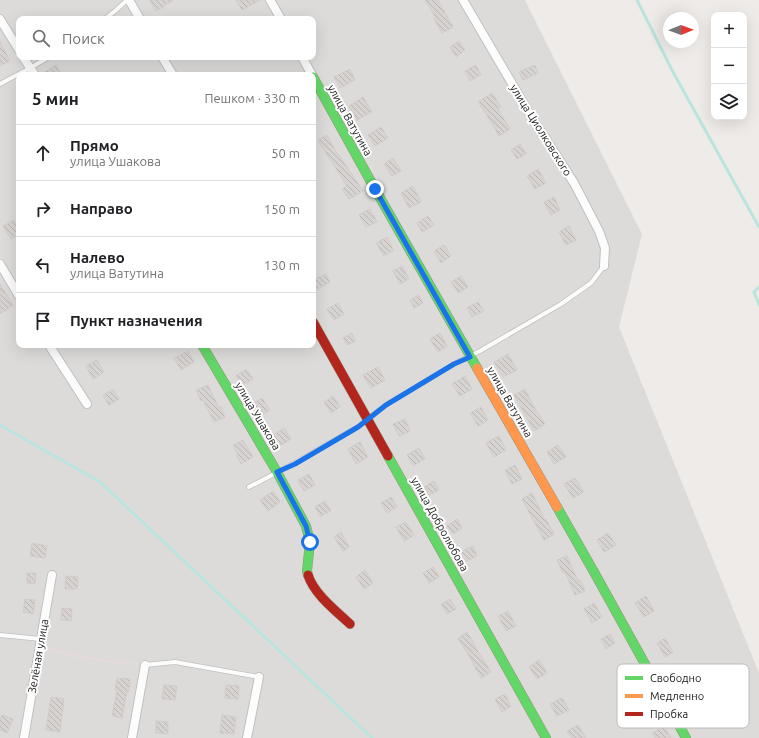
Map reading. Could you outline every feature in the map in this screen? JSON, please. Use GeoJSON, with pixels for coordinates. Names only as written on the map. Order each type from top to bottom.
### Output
{"type":"FeatureCollection","features":[{"type":"Feature","properties":{"kind":"street"},"geometry":{"type":"LineString","coordinates":[[128,0],[138,16]]}},
{"type":"Feature","properties":{"kind":"street"},"geometry":{"type":"LineString","coordinates":[[270,0],[279,16]]}},
{"type":"Feature","properties":{"kind":"street","name":"улица Циолковского"},"geometry":{"type":"LineString","coordinates":[[463,0],[531,116],[574,183],[600,231],[605,248],[604,266]]}},
{"type":"Feature","properties":{"kind":"street"},"geometry":{"type":"LineString","coordinates":[[0,19],[16,45]]}},
{"type":"Feature","properties":{"kind":"street"},"geometry":{"type":"LineString","coordinates":[[26,60],[33,72]]}},
{"type":"Feature","properties":{"kind":"street"},"geometry":{"type":"LineString","coordinates":[[164,60],[171,72]]}},
{"type":"Feature","properties":{"kind":"street","name":"улица Ватутина"},"geometry":{"type":"LineString","coordinates":[[304,60],[310,72]]}},
{"type":"Feature","properties":{"kind":"street","name":"улица Ватутина"},"geometry":{"type":"LineString","coordinates":[[316,83],[645,664]]}},
{"type":"Feature","properties":{"kind":"street"},"geometry":{"type":"LineString","coordinates":[[0,264],[16,291]]}},
{"type":"Feature","properties":{"kind":"street","name":"улица Добролюбова"},"geometry":{"type":"LineString","coordinates":[[316,327],[546,738]]}},
{"type":"Feature","properties":{"kind":"street"},"geometry":{"type":"LineString","coordinates":[[51,348],[87,404]]}},
{"type":"Feature","properties":{"kind":"street","name":"улица Ушакова"},"geometry":{"type":"LineString","coordinates":[[204,348],[277,472],[306,526],[310,542],[307,571],[310,581],[319,594],[350,624]]}},
{"type":"Feature","properties":{"kind":"street","name":"Зелёная улица"},"geometry":{"type":"LineString","coordinates":[[24,738],[52,575]]}},
{"type":"Feature","properties":{"kind":"street"},"geometry":{"type":"LineString","coordinates":[[132,738],[145,665]]}},
{"type":"Feature","properties":{"kind":"street"},"geometry":{"type":"LineString","coordinates":[[248,738],[259,677]]}},
{"type":"Feature","properties":{"kind":"street","name":"улица Ватутина"},"geometry":{"type":"LineString","coordinates":[[680,728],[686,738]]}},
{"type":"Feature","properties":{"kind":"lane"},"geometry":{"type":"LineString","coordinates":[[109,16],[128,0]]}},
{"type":"Feature","properties":{"kind":"lane"},"geometry":{"type":"LineString","coordinates":[[33,72],[46,60]]}},
{"type":"Feature","properties":{"kind":"lane"},"geometry":{"type":"LineString","coordinates":[[0,84],[16,78]]}},
{"type":"Feature","properties":{"kind":"lane"},"geometry":{"type":"LineString","coordinates":[[249,487],[295,464],[358,427],[386,405],[420,384],[561,304],[590,283],[604,266]]}},
{"type":"Feature","properties":{"kind":"lane"},"geometry":{"type":"LineString","coordinates":[[0,635],[40,643]]}},
{"type":"Feature","properties":{"kind":"lane"},"geometry":{"type":"LineString","coordinates":[[145,665],[175,662],[259,677]]}},
{"type":"Feature","properties":{"kind":"path"},"geometry":{"type":"LineString","coordinates":[[40,643],[79,657],[145,665]]}},
{"type":"Feature","properties":{"kind":"shaded area"},"geometry":{"type":"Polygon","coordinates":[[[0,0],[525,0],[642,234],[619,327],[759,673],[759,738],[0,738],[0,0]]]}},
{"type":"Feature","properties":{"kind":"building"},"geometry":{"type":"Polygon","coordinates":[[[150,0],[174,0],[156,11],[150,0]]]}},
{"type":"Feature","properties":{"kind":"building"},"geometry":{"type":"Polygon","coordinates":[[[236,0],[260,0],[242,10],[236,0]]]}},
{"type":"Feature","properties":{"kind":"building"},"geometry":{"type":"Polygon","coordinates":[[[425,0],[438,0],[453,27],[442,33],[434,19],[436,18],[425,0]]]}},
{"type":"Feature","properties":{"kind":"building"},"geometry":{"type":"Polygon","coordinates":[[[0,41],[10,61],[0,66],[0,41]]]}},
{"type":"Feature","properties":{"kind":"building"},"geometry":{"type":"Polygon","coordinates":[[[459,41],[465,50],[456,57],[450,47],[459,41]]]}},
{"type":"Feature","properties":{"kind":"building"},"geometry":{"type":"Polygon","coordinates":[[[56,65],[60,72],[45,72],[56,65]]]}},
{"type":"Feature","properties":{"kind":"building"},"geometry":{"type":"Polygon","coordinates":[[[476,65],[481,75],[470,81],[465,71],[476,65]]]}},
{"type":"Feature","properties":{"kind":"building"},"geometry":{"type":"Polygon","coordinates":[[[535,65],[538,73],[523,80],[519,72],[535,65]]]}},
{"type":"Feature","properties":{"kind":"building"},"geometry":{"type":"Polygon","coordinates":[[[350,69],[355,80],[340,88],[334,77],[350,69]]]}},
{"type":"Feature","properties":{"kind":"building"},"geometry":{"type":"Polygon","coordinates":[[[492,93],[501,107],[498,109],[510,129],[499,136],[478,102],[492,93]]]}},
{"type":"Feature","properties":{"kind":"building"},"geometry":{"type":"Polygon","coordinates":[[[363,97],[372,112],[357,120],[349,106],[363,97]]]}},
{"type":"Feature","properties":{"kind":"building"},"geometry":{"type":"Polygon","coordinates":[[[381,127],[388,138],[375,146],[368,135],[381,127]]]}},
{"type":"Feature","properties":{"kind":"building"},"geometry":{"type":"Polygon","coordinates":[[[327,135],[338,155],[363,191],[349,199],[342,189],[347,186],[318,140],[327,135]]]}},
{"type":"Feature","properties":{"kind":"building"},"geometry":{"type":"Polygon","coordinates":[[[520,144],[526,154],[517,159],[511,150],[520,144]]]}},
{"type":"Feature","properties":{"kind":"building"},"geometry":{"type":"Polygon","coordinates":[[[393,158],[401,171],[392,176],[384,164],[393,158]]]}},
{"type":"Feature","properties":{"kind":"building"},"geometry":{"type":"Polygon","coordinates":[[[538,169],[546,183],[535,189],[527,176],[538,169]]]}},
{"type":"Feature","properties":{"kind":"building"},"geometry":{"type":"Polygon","coordinates":[[[413,186],[421,202],[409,208],[401,193],[413,186]]]}},
{"type":"Feature","properties":{"kind":"building"},"geometry":{"type":"Polygon","coordinates":[[[554,197],[560,210],[551,215],[544,202],[554,197]]]}},
{"type":"Feature","properties":{"kind":"building"},"geometry":{"type":"Polygon","coordinates":[[[370,209],[377,222],[366,227],[359,215],[370,209]]]}},
{"type":"Feature","properties":{"kind":"building"},"geometry":{"type":"Polygon","coordinates":[[[428,216],[434,225],[422,232],[417,223],[428,216]]]}},
{"type":"Feature","properties":{"kind":"building"},"geometry":{"type":"Polygon","coordinates":[[[14,220],[16,223],[16,236],[11,239],[3,226],[14,220]]]}},
{"type":"Feature","properties":{"kind":"building"},"geometry":{"type":"Polygon","coordinates":[[[569,226],[576,240],[566,245],[559,232],[569,226]]]}},
{"type":"Feature","properties":{"kind":"building"},"geometry":{"type":"Polygon","coordinates":[[[387,237],[394,251],[384,256],[376,243],[387,237]]]}},
{"type":"Feature","properties":{"kind":"building"},"geometry":{"type":"Polygon","coordinates":[[[444,245],[451,256],[441,263],[434,251],[444,245]]]}},
{"type":"Feature","properties":{"kind":"building"},"geometry":{"type":"Polygon","coordinates":[[[402,266],[409,279],[400,284],[393,271],[402,266]]]}},
{"type":"Feature","properties":{"kind":"building"},"geometry":{"type":"Polygon","coordinates":[[[326,274],[330,282],[316,290],[316,279],[326,274]]]}},
{"type":"Feature","properties":{"kind":"building"},"geometry":{"type":"Polygon","coordinates":[[[461,276],[468,287],[458,293],[451,282],[461,276]]]}},
{"type":"Feature","properties":{"kind":"building"},"geometry":{"type":"Polygon","coordinates":[[[0,284],[13,305],[0,314],[0,284]]]}},
{"type":"Feature","properties":{"kind":"building"},"geometry":{"type":"Polygon","coordinates":[[[419,295],[423,303],[414,308],[410,300],[419,295]]]}},
{"type":"Feature","properties":{"kind":"building"},"geometry":{"type":"Polygon","coordinates":[[[478,302],[484,311],[472,317],[467,308],[478,302]]]}},
{"type":"Feature","properties":{"kind":"building"},"geometry":{"type":"Polygon","coordinates":[[[338,303],[344,314],[334,320],[327,309],[338,303]]]}},
{"type":"Feature","properties":{"kind":"building"},"geometry":{"type":"Polygon","coordinates":[[[352,333],[356,341],[347,345],[343,338],[352,333]]]}},
{"type":"Feature","properties":{"kind":"building"},"geometry":{"type":"Polygon","coordinates":[[[440,333],[447,346],[438,352],[430,339],[440,333]]]}},
{"type":"Feature","properties":{"kind":"building"},"geometry":{"type":"Polygon","coordinates":[[[188,351],[194,362],[181,370],[174,358],[188,351]]]}},
{"type":"Feature","properties":{"kind":"building"},"geometry":{"type":"Polygon","coordinates":[[[508,354],[517,370],[503,377],[494,362],[508,354]]]}},
{"type":"Feature","properties":{"kind":"building"},"geometry":{"type":"Polygon","coordinates":[[[97,360],[104,372],[93,379],[86,366],[97,360]]]}},
{"type":"Feature","properties":{"kind":"building"},"geometry":{"type":"Polygon","coordinates":[[[378,367],[385,380],[371,388],[363,375],[378,367]]]}},
{"type":"Feature","properties":{"kind":"building"},"geometry":{"type":"Polygon","coordinates":[[[246,369],[253,379],[243,385],[236,376],[246,369]]]}},
{"type":"Feature","properties":{"kind":"building"},"geometry":{"type":"Polygon","coordinates":[[[465,376],[472,389],[460,396],[452,384],[465,376]]]}},
{"type":"Feature","properties":{"kind":"building"},"geometry":{"type":"Polygon","coordinates":[[[208,385],[225,417],[214,422],[196,390],[208,385]]]}},
{"type":"Feature","properties":{"kind":"building"},"geometry":{"type":"Polygon","coordinates":[[[113,389],[119,399],[109,405],[103,395],[113,389]]]}},
{"type":"Feature","properties":{"kind":"building"},"geometry":{"type":"Polygon","coordinates":[[[525,389],[536,411],[545,424],[534,431],[514,395],[525,389]]]}},
{"type":"Feature","properties":{"kind":"building"},"geometry":{"type":"Polygon","coordinates":[[[333,396],[340,407],[331,413],[324,402],[333,396]]]}},
{"type":"Feature","properties":{"kind":"building"},"geometry":{"type":"Polygon","coordinates":[[[262,398],[270,410],[260,416],[252,404],[262,398]]]}},
{"type":"Feature","properties":{"kind":"building"},"geometry":{"type":"Polygon","coordinates":[[[481,407],[488,420],[478,426],[470,413],[481,407]]]}},
{"type":"Feature","properties":{"kind":"building"},"geometry":{"type":"Polygon","coordinates":[[[405,419],[410,431],[399,436],[393,424],[405,419]]]}},
{"type":"Feature","properties":{"kind":"building"},"geometry":{"type":"Polygon","coordinates":[[[284,428],[291,439],[278,447],[271,436],[284,428]]]}},
{"type":"Feature","properties":{"kind":"building"},"geometry":{"type":"Polygon","coordinates":[[[499,436],[506,450],[494,457],[486,443],[499,436]]]}},
{"type":"Feature","properties":{"kind":"building"},"geometry":{"type":"Polygon","coordinates":[[[243,440],[253,457],[241,464],[233,445],[243,440]]]}},
{"type":"Feature","properties":{"kind":"building"},"geometry":{"type":"Polygon","coordinates":[[[360,442],[368,457],[356,464],[348,449],[360,442]]]}},
{"type":"Feature","properties":{"kind":"building"},"geometry":{"type":"Polygon","coordinates":[[[558,445],[566,457],[554,464],[547,452],[558,445]]]}},
{"type":"Feature","properties":{"kind":"building"},"geometry":{"type":"Polygon","coordinates":[[[419,448],[425,459],[413,466],[407,455],[419,448]]]}},
{"type":"Feature","properties":{"kind":"building"},"geometry":{"type":"Polygon","coordinates":[[[515,465],[522,479],[512,484],[505,470],[515,465]]]}},
{"type":"Feature","properties":{"kind":"building"},"geometry":{"type":"Polygon","coordinates":[[[309,474],[315,485],[304,491],[298,480],[309,474]]]}},
{"type":"Feature","properties":{"kind":"building"},"geometry":{"type":"Polygon","coordinates":[[[575,478],[584,492],[573,498],[564,484],[575,478]]]}},
{"type":"Feature","properties":{"kind":"building"},"geometry":{"type":"Polygon","coordinates":[[[434,481],[439,490],[429,495],[424,487],[434,481]]]}},
{"type":"Feature","properties":{"kind":"building"},"geometry":{"type":"Polygon","coordinates":[[[273,491],[280,502],[268,511],[260,500],[273,491]]]}},
{"type":"Feature","properties":{"kind":"building"},"geometry":{"type":"Polygon","coordinates":[[[532,493],[545,520],[546,519],[554,534],[544,540],[522,499],[532,493]]]}},
{"type":"Feature","properties":{"kind":"building"},"geometry":{"type":"Polygon","coordinates":[[[391,497],[397,507],[387,513],[381,503],[391,497]]]}},
{"type":"Feature","properties":{"kind":"building"},"geometry":{"type":"Polygon","coordinates":[[[325,501],[331,511],[320,516],[315,507],[325,501]]]}},
{"type":"Feature","properties":{"kind":"building"},"geometry":{"type":"Polygon","coordinates":[[[457,519],[462,528],[453,534],[447,526],[457,519]]]}},
{"type":"Feature","properties":{"kind":"building"},"geometry":{"type":"Polygon","coordinates":[[[406,522],[414,535],[404,541],[396,527],[406,522]]]}},
{"type":"Feature","properties":{"kind":"building"},"geometry":{"type":"Polygon","coordinates":[[[341,532],[349,547],[343,551],[334,537],[341,532]]]}},
{"type":"Feature","properties":{"kind":"building"},"geometry":{"type":"Polygon","coordinates":[[[608,533],[616,545],[604,552],[597,540],[608,533]]]}},
{"type":"Feature","properties":{"kind":"building"},"geometry":{"type":"Polygon","coordinates":[[[32,543],[47,546],[45,558],[30,556],[32,543]]]}},
{"type":"Feature","properties":{"kind":"building"},"geometry":{"type":"Polygon","coordinates":[[[473,546],[477,556],[465,562],[460,552],[473,546]]]}},
{"type":"Feature","properties":{"kind":"building"},"geometry":{"type":"Polygon","coordinates":[[[567,556],[578,581],[580,580],[585,591],[575,595],[565,572],[563,573],[557,560],[567,556]]]}},
{"type":"Feature","properties":{"kind":"building"},"geometry":{"type":"Polygon","coordinates":[[[433,567],[439,577],[429,583],[423,573],[433,567]]]}},
{"type":"Feature","properties":{"kind":"building"},"geometry":{"type":"Polygon","coordinates":[[[365,570],[373,583],[364,589],[356,577],[365,570]]]}},
{"type":"Feature","properties":{"kind":"building"},"geometry":{"type":"Polygon","coordinates":[[[27,573],[36,573],[35,584],[27,583],[27,573]]]}},
{"type":"Feature","properties":{"kind":"building"},"geometry":{"type":"Polygon","coordinates":[[[66,576],[78,577],[77,589],[65,589],[66,576]]]}},
{"type":"Feature","properties":{"kind":"building"},"geometry":{"type":"Polygon","coordinates":[[[646,596],[654,611],[644,617],[635,603],[646,596]]]}},
{"type":"Feature","properties":{"kind":"building"},"geometry":{"type":"Polygon","coordinates":[[[25,599],[35,600],[33,614],[23,612],[25,599]]]}},
{"type":"Feature","properties":{"kind":"building"},"geometry":{"type":"Polygon","coordinates":[[[450,599],[456,609],[447,614],[441,604],[450,599]]]}},
{"type":"Feature","properties":{"kind":"building"},"geometry":{"type":"Polygon","coordinates":[[[594,603],[602,617],[592,623],[584,609],[594,603]]]}},
{"type":"Feature","properties":{"kind":"building"},"geometry":{"type":"Polygon","coordinates":[[[62,608],[72,609],[71,621],[61,620],[62,608]]]}},
{"type":"Feature","properties":{"kind":"building"},"geometry":{"type":"Polygon","coordinates":[[[508,611],[516,626],[506,631],[498,616],[508,611]]]}},
{"type":"Feature","properties":{"kind":"building"},"geometry":{"type":"Polygon","coordinates":[[[467,632],[491,672],[481,678],[458,638],[467,632]]]}},
{"type":"Feature","properties":{"kind":"building"},"geometry":{"type":"Polygon","coordinates":[[[610,634],[615,643],[606,649],[601,639],[610,634]]]}},
{"type":"Feature","properties":{"kind":"building"},"geometry":{"type":"Polygon","coordinates":[[[665,638],[673,652],[665,657],[657,643],[665,638]]]}},
{"type":"Feature","properties":{"kind":"building"},"geometry":{"type":"Polygon","coordinates":[[[539,660],[547,673],[537,679],[529,667],[539,660]]]}},
{"type":"Feature","properties":{"kind":"building"},"geometry":{"type":"Polygon","coordinates":[[[117,678],[130,679],[129,692],[127,691],[122,718],[112,716],[117,690],[115,690],[117,678]]]}},
{"type":"Feature","properties":{"kind":"building"},"geometry":{"type":"Polygon","coordinates":[[[164,685],[177,686],[175,700],[162,699],[164,685]]]}},
{"type":"Feature","properties":{"kind":"building"},"geometry":{"type":"Polygon","coordinates":[[[226,685],[239,686],[238,699],[225,698],[226,685]]]}},
{"type":"Feature","properties":{"kind":"building"},"geometry":{"type":"Polygon","coordinates":[[[505,694],[511,706],[502,712],[495,699],[505,694]]]}},
{"type":"Feature","properties":{"kind":"building"},"geometry":{"type":"Polygon","coordinates":[[[51,697],[64,699],[60,732],[46,730],[51,697]]]}},
{"type":"Feature","properties":{"kind":"building"},"geometry":{"type":"Polygon","coordinates":[[[562,698],[569,710],[557,716],[550,704],[562,698]]]}},
{"type":"Feature","properties":{"kind":"building"},"geometry":{"type":"Polygon","coordinates":[[[2,715],[13,719],[7,733],[0,730],[0,719],[2,715]]]}},
{"type":"Feature","properties":{"kind":"building"},"geometry":{"type":"Polygon","coordinates":[[[222,715],[236,717],[234,734],[220,733],[222,715]]]}},
{"type":"Feature","properties":{"kind":"building"},"geometry":{"type":"Polygon","coordinates":[[[156,721],[168,722],[168,734],[156,733],[156,721]]]}},
{"type":"Feature","properties":{"kind":"building"},"geometry":{"type":"Polygon","coordinates":[[[578,725],[586,738],[572,738],[567,731],[578,725]]]}},
{"type":"Feature","properties":{"kind":"building"},"geometry":{"type":"Polygon","coordinates":[[[661,728],[665,728],[671,738],[655,738],[653,733],[661,728]]]}},
{"type":"Feature","properties":{"kind":"waterway"},"geometry":{"type":"LineString","coordinates":[[637,0],[673,72],[759,227]]}},
{"type":"Feature","properties":{"kind":"waterway"},"geometry":{"type":"LineString","coordinates":[[759,287],[754,292],[759,305]]}},
{"type":"Feature","properties":{"kind":"waterway"},"geometry":{"type":"LineString","coordinates":[[0,425],[100,482],[372,738]]}},
{"type":"Feature","properties":{"kind":"traffic: fast"},"geometry":{"type":"LineString","coordinates":[[316,82],[477,368]]}},
{"type":"Feature","properties":{"kind":"traffic: fast"},"geometry":{"type":"LineString","coordinates":[[204,348],[277,472],[306,526],[310,542],[307,571],[308,575]]}},
{"type":"Feature","properties":{"kind":"traffic: fast"},"geometry":{"type":"LineString","coordinates":[[388,456],[546,738]]}},
{"type":"Feature","properties":{"kind":"traffic: fast"},"geometry":{"type":"LineString","coordinates":[[557,507],[645,664]]}},
{"type":"Feature","properties":{"kind":"traffic: fast"},"geometry":{"type":"LineString","coordinates":[[680,728],[686,738]]}},
{"type":"Feature","properties":{"kind":"traffic: slow"},"geometry":{"type":"LineString","coordinates":[[477,368],[557,507]]}},
{"type":"Feature","properties":{"kind":"traffic: jam"},"geometry":{"type":"LineString","coordinates":[[316,327],[388,456]]}},
{"type":"Feature","properties":{"kind":"traffic: jam"},"geometry":{"type":"LineString","coordinates":[[308,575],[315,589],[320,595],[350,624]]}},
{"type":"Feature","properties":{"kind":"route"},"geometry":{"type":"LineString","coordinates":[[310,542],[306,526],[277,472],[295,464],[358,427],[386,405],[454,364],[470,357],[375,189]]}}]}
